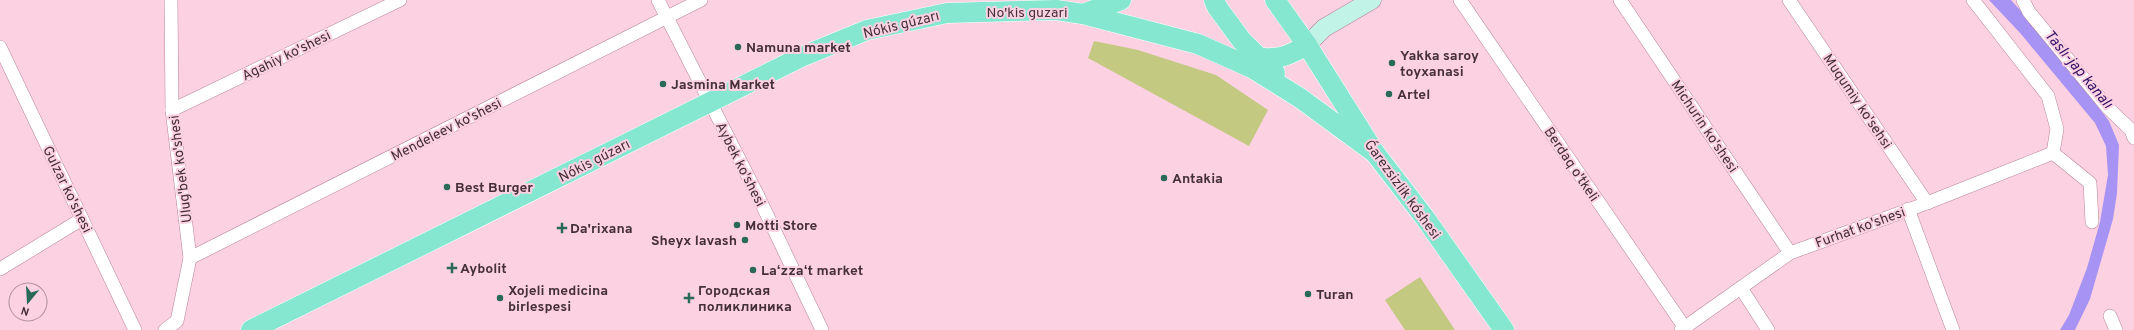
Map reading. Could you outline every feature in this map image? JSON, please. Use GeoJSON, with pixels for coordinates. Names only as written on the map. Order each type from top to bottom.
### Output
{"type":"FeatureCollection","features":[{"type":"Feature","properties":{"kind":"main road"},"geometry":{"type":"LineString","coordinates":[[1083,14],[1121,0]]}},
{"type":"Feature","properties":{"kind":"main road"},"geometry":{"type":"LineString","coordinates":[[1214,0],[1228,23],[1300,98],[1375,153]]}},
{"type":"Feature","properties":{"kind":"main road","name":"Ǵarezsizlik kóshesi"},"geometry":{"type":"LineString","coordinates":[[1275,0],[1307,45],[1375,153],[1425,218],[1504,330]]}},
{"type":"Feature","properties":{"kind":"main road","name":"No'kis guzari"},"geometry":{"type":"LineString","coordinates":[[947,13],[1056,10],[1083,14],[1198,44],[1252,68],[1300,98]]}},
{"type":"Feature","properties":{"kind":"main road","name":"Nókis gúzarı"},"geometry":{"type":"LineString","coordinates":[[251,330],[710,101],[802,57],[867,30],[947,13]]}},
{"type":"Feature","properties":{"kind":"main road"},"geometry":{"type":"LineString","coordinates":[[1212,51],[1268,59],[1289,56],[1307,45]]}},
{"type":"Feature","properties":{"kind":"street","name":"Ulug'bek ko'shesi"},"geometry":{"type":"LineString","coordinates":[[165,330],[177,321],[190,258],[172,110],[171,0]]}},
{"type":"Feature","properties":{"kind":"street","name":"Agahiy ko'shesi"},"geometry":{"type":"LineString","coordinates":[[172,110],[400,0]]}},
{"type":"Feature","properties":{"kind":"street","name":"Aybek ko'shesi"},"geometry":{"type":"LineString","coordinates":[[658,0],[710,101],[822,330]]}},
{"type":"Feature","properties":{"kind":"street","name":"Mendeleev ko'shesi"},"geometry":{"type":"LineString","coordinates":[[190,258],[701,0]]}},
{"type":"Feature","properties":{"kind":"street"},"geometry":{"type":"LineString","coordinates":[[1307,45],[1324,28],[1372,0]]}},
{"type":"Feature","properties":{"kind":"street","name":"Berdaq o'tkeli"},"geometry":{"type":"LineString","coordinates":[[1460,0],[1683,329]]}},
{"type":"Feature","properties":{"kind":"street","name":"Michurin ko'shesi"},"geometry":{"type":"LineString","coordinates":[[1620,0],[1790,252]]}},
{"type":"Feature","properties":{"kind":"street","name":"Muqumiy ko'sehsi"},"geometry":{"type":"LineString","coordinates":[[1789,0],[1927,203]]}},
{"type":"Feature","properties":{"kind":"street"},"geometry":{"type":"LineString","coordinates":[[1973,0],[2048,96],[2057,129],[2053,153],[2090,183],[2092,222]]}},
{"type":"Feature","properties":{"kind":"street"},"geometry":{"type":"LineString","coordinates":[[2022,0],[2030,12],[2108,108],[2133,133]]}},
{"type":"Feature","properties":{"kind":"street","name":"Gulzar ko'shesi"},"geometry":{"type":"LineString","coordinates":[[0,47],[135,330]]}},
{"type":"Feature","properties":{"kind":"street","name":"Furhat ko'shesi"},"geometry":{"type":"LineString","coordinates":[[1683,329],[1790,252],[1927,203],[2053,153]]}},
{"type":"Feature","properties":{"kind":"street"},"geometry":{"type":"LineString","coordinates":[[1908,209],[1953,330]]}},
{"type":"Feature","properties":{"kind":"street"},"geometry":{"type":"LineString","coordinates":[[0,269],[82,218]]}},
{"type":"Feature","properties":{"kind":"street"},"geometry":{"type":"LineString","coordinates":[[1741,288],[1768,330]]}},
{"type":"Feature","properties":{"kind":"street"},"geometry":{"type":"LineString","coordinates":[[2110,316],[2116,330]]}},
{"type":"Feature","properties":{"kind":"green space"},"geometry":{"type":"Polygon","coordinates":[[[1094,41],[1138,50],[1216,75],[1268,110],[1249,146],[1088,58],[1094,41]]]}},
{"type":"Feature","properties":{"kind":"green space"},"geometry":{"type":"Polygon","coordinates":[[[1420,277],[1455,330],[1405,330],[1385,300],[1420,277]]]}},
{"type":"Feature","properties":{"kind":"shaded area"},"geometry":{"type":"Polygon","coordinates":[[[1989,0],[2011,0],[2020,10],[2109,121],[2119,145],[2117,193],[2113,219],[2090,299],[2075,330],[2060,330],[2069,315],[2087,268],[2100,222],[2108,175],[2106,146],[2095,123],[2021,34],[1989,0]]]}},
{"type":"Feature","properties":{"kind":"place","name":"Namuna market"},"geometry":{"type":"Point","coordinates":[738,47]}},
{"type":"Feature","properties":{"kind":"place","name":"Yakka saroy toyxanasi"},"geometry":{"type":"Point","coordinates":[1392,63]}},
{"type":"Feature","properties":{"kind":"place","name":"Jasmina Market"},"geometry":{"type":"Point","coordinates":[663,84]}},
{"type":"Feature","properties":{"kind":"place","name":"Artel"},"geometry":{"type":"Point","coordinates":[1389,94]}},
{"type":"Feature","properties":{"kind":"place","name":"Antakia"},"geometry":{"type":"Point","coordinates":[1164,178]}},
{"type":"Feature","properties":{"kind":"place","name":"Best Burger"},"geometry":{"type":"Point","coordinates":[447,187]}},
{"type":"Feature","properties":{"kind":"place","name":"Motti Store"},"geometry":{"type":"Point","coordinates":[737,225]}},
{"type":"Feature","properties":{"kind":"place","name":"Da'rixana"},"geometry":{"type":"Point","coordinates":[562,228]}},
{"type":"Feature","properties":{"kind":"place","name":"Sheyx lavash"},"geometry":{"type":"Point","coordinates":[745,240]}},
{"type":"Feature","properties":{"kind":"place","name":"Aybolit"},"geometry":{"type":"Point","coordinates":[452,268]}},
{"type":"Feature","properties":{"kind":"place","name":"Laʻzzaʻt market"},"geometry":{"type":"Point","coordinates":[753,270]}},
{"type":"Feature","properties":{"kind":"place","name":"Turan"},"geometry":{"type":"Point","coordinates":[1308,294]}},
{"type":"Feature","properties":{"kind":"place","name":"Xojeli medicina birlespesi"},"geometry":{"type":"Point","coordinates":[500,298]}},
{"type":"Feature","properties":{"kind":"place","name":"Городская поликлиника"},"geometry":{"type":"Point","coordinates":[689,298]}},
{"type":"Feature","properties":{"kind":"water label","name":"Taslı-jap kanalı"},"geometry":{"type":"Point","coordinates":[2079,69]}}]}
